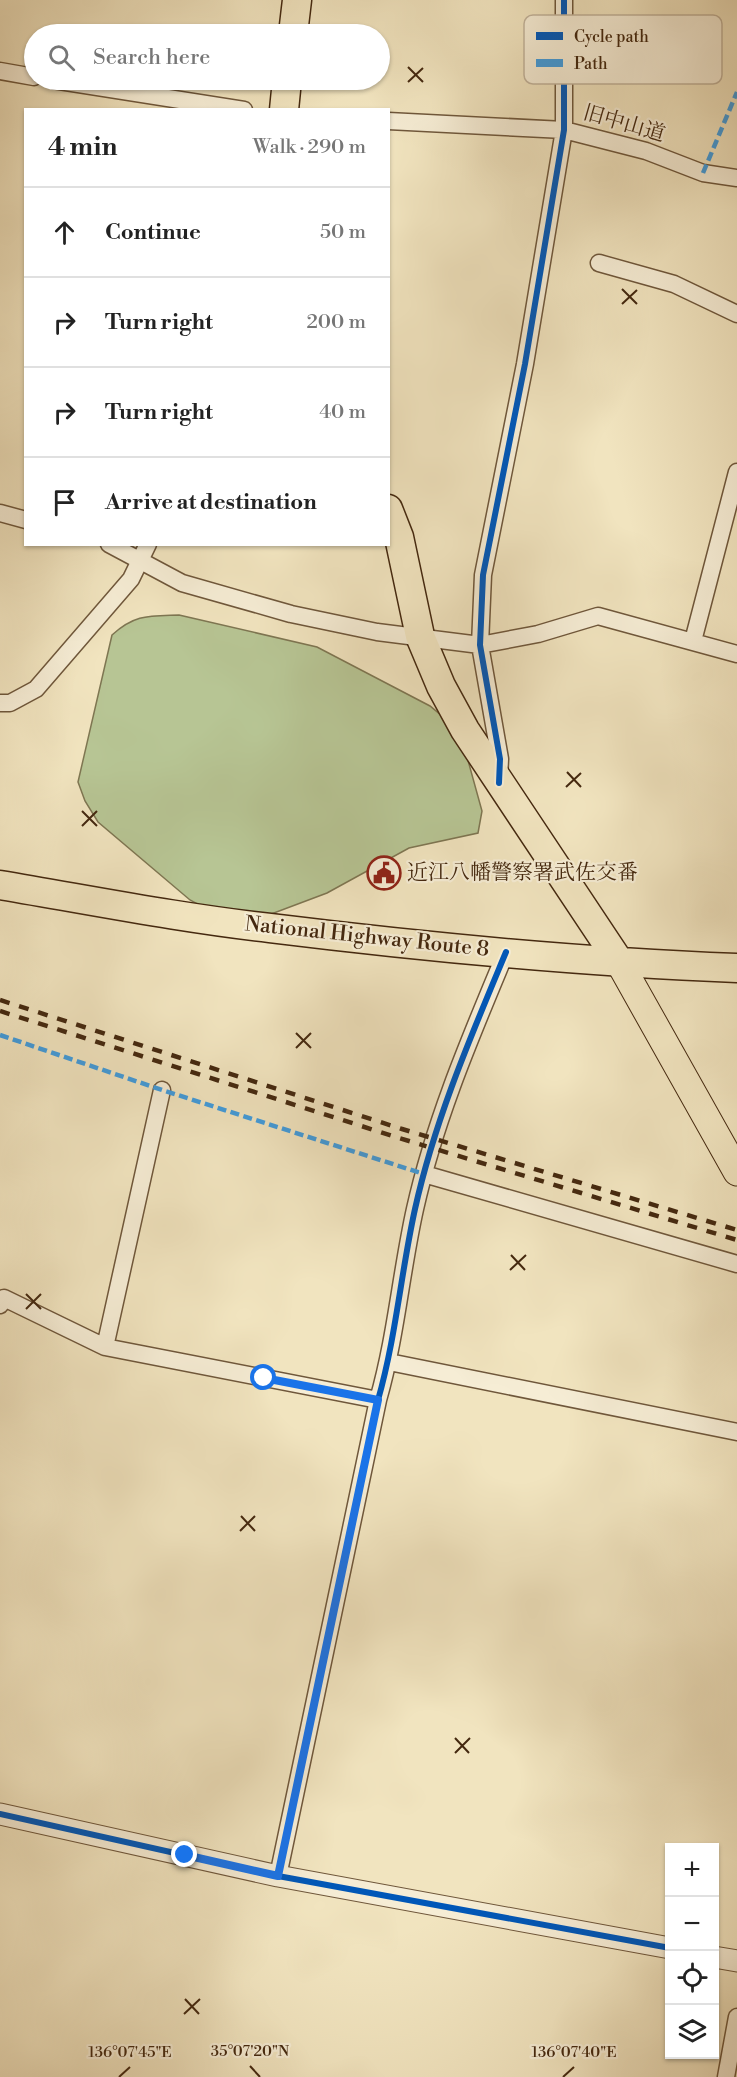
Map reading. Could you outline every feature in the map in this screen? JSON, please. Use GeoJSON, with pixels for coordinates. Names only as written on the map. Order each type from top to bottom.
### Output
{"type":"FeatureCollection","features":[{"type":"Feature","properties":{"kind":"highway"},"geometry":{"type":"LineString","coordinates":[[294,24],[297,0]]}},
{"type":"Feature","properties":{"kind":"highway"},"geometry":{"type":"LineString","coordinates":[[284,108],[286,90]]}},
{"type":"Feature","properties":{"kind":"highway"},"geometry":{"type":"LineString","coordinates":[[390,514],[399,537],[420,636],[451,704],[499,783],[549,853],[618,960]]}},
{"type":"Feature","properties":{"kind":"highway","name":"National Highway Route 8"},"geometry":{"type":"LineString","coordinates":[[0,885],[268,928],[506,952],[737,968]]}},
{"type":"Feature","properties":{"kind":"main road"},"geometry":{"type":"LineString","coordinates":[[618,960],[737,1171]]}},
{"type":"Feature","properties":{"kind":"street"},"geometry":{"type":"LineString","coordinates":[[0,71],[24,75]]}},
{"type":"Feature","properties":{"kind":"street"},"geometry":{"type":"LineString","coordinates":[[499,783],[500,759],[480,645],[483,575],[525,364],[564,130],[564,84]]}},
{"type":"Feature","properties":{"kind":"street"},"geometry":{"type":"LineString","coordinates":[[116,90],[230,108]]}},
{"type":"Feature","properties":{"kind":"street","name":"旧中山道"},"geometry":{"type":"LineString","coordinates":[[390,121],[564,130],[646,151],[703,173],[737,178]]}},
{"type":"Feature","properties":{"kind":"street"},"geometry":{"type":"LineString","coordinates":[[599,263],[674,284],[737,314]]}},
{"type":"Feature","properties":{"kind":"street"},"geometry":{"type":"LineString","coordinates":[[693,641],[737,472]]}},
{"type":"Feature","properties":{"kind":"street"},"geometry":{"type":"LineString","coordinates":[[0,513],[24,519]]}},
{"type":"Feature","properties":{"kind":"street"},"geometry":{"type":"LineString","coordinates":[[118,546],[145,552],[182,583],[280,610],[377,633],[420,636],[480,645],[538,634],[598,616],[737,654]]}},
{"type":"Feature","properties":{"kind":"street"},"geometry":{"type":"LineString","coordinates":[[0,703],[10,703],[36,689],[131,579],[145,552]]}},
{"type":"Feature","properties":{"kind":"street"},"geometry":{"type":"LineString","coordinates":[[278,1876],[378,1400],[388,1362],[424,1174],[445,1098],[506,952]]}},
{"type":"Feature","properties":{"kind":"street"},"geometry":{"type":"LineString","coordinates":[[105,1347],[162,1090]]}},
{"type":"Feature","properties":{"kind":"street"},"geometry":{"type":"LineString","coordinates":[[424,1174],[737,1264]]}},
{"type":"Feature","properties":{"kind":"street"},"geometry":{"type":"LineString","coordinates":[[2,1300],[105,1347],[378,1400]]}},
{"type":"Feature","properties":{"kind":"street"},"geometry":{"type":"LineString","coordinates":[[388,1362],[737,1432]]}},
{"type":"Feature","properties":{"kind":"street"},"geometry":{"type":"LineString","coordinates":[[0,1814],[278,1876],[665,1947]]}},
{"type":"Feature","properties":{"kind":"street"},"geometry":{"type":"LineString","coordinates":[[719,1958],[737,1961]]}},
{"type":"Feature","properties":{"kind":"street"},"geometry":{"type":"LineString","coordinates":[[726,2077],[737,2017]]}},
{"type":"Feature","properties":{"kind":"green space"},"geometry":{"type":"Polygon","coordinates":[[[179,615],[317,647],[430,706],[448,721],[464,746],[482,811],[478,833],[409,848],[327,893],[258,919],[219,916],[190,900],[98,822],[85,801],[78,782],[112,635],[135,620],[151,616],[179,615]]]}},
{"type":"Feature","properties":{"kind":"railway"},"geometry":{"type":"LineString","coordinates":[[0,1000],[402,1129],[737,1230]]}},
{"type":"Feature","properties":{"kind":"railway"},"geometry":{"type":"LineString","coordinates":[[0,1011],[399,1138],[737,1240]]}},
{"type":"Feature","properties":{"kind":"marked path"},"geometry":{"type":"LineString","coordinates":[[703,173],[737,92]]}},
{"type":"Feature","properties":{"kind":"marked path"},"geometry":{"type":"LineString","coordinates":[[0,1035],[424,1174]]}},
{"type":"Feature","properties":{"kind":"cycle path"},"geometry":{"type":"LineString","coordinates":[[564,0],[564,15]]}},
{"type":"Feature","properties":{"kind":"cycle path"},"geometry":{"type":"LineString","coordinates":[[499,783],[500,759],[480,645],[483,575],[525,364],[564,130],[564,84]]}},
{"type":"Feature","properties":{"kind":"cycle path"},"geometry":{"type":"LineString","coordinates":[[278,1876],[389,1352],[410,1233],[423,1176],[443,1110],[506,952]]}},
{"type":"Feature","properties":{"kind":"cycle path"},"geometry":{"type":"LineString","coordinates":[[0,1814],[278,1876],[665,1947]]}},
{"type":"Feature","properties":{"kind":"place","name":"近江八幡警察署武佐交番"},"geometry":{"type":"Point","coordinates":[384,873]}},
{"type":"Feature","properties":{"kind":"route"},"geometry":{"type":"LineString","coordinates":[[185,1855],[278,1876],[378,1400],[264,1378]]}}]}
